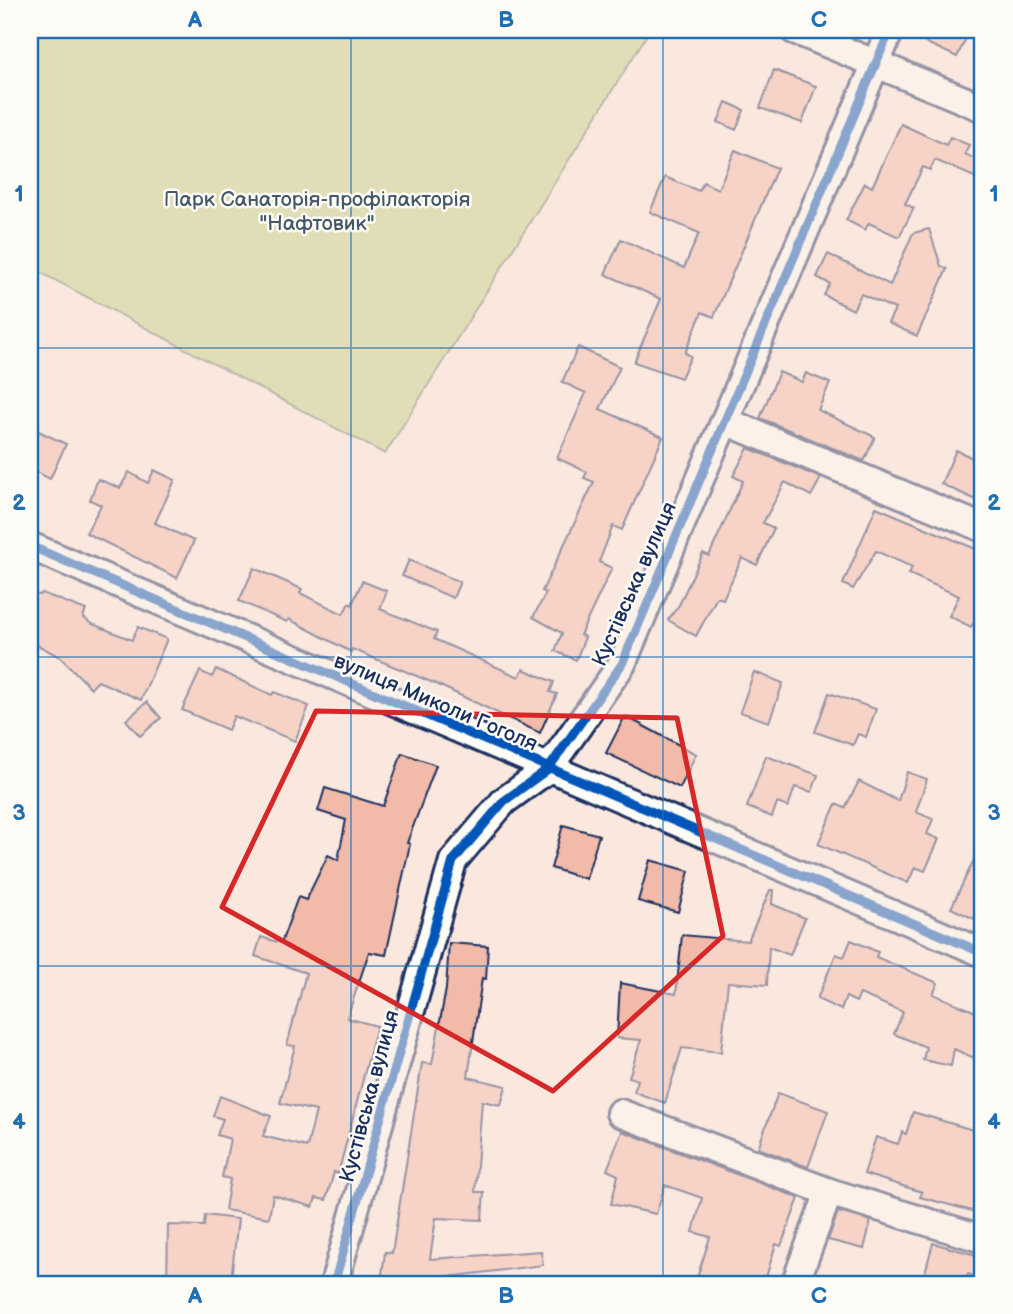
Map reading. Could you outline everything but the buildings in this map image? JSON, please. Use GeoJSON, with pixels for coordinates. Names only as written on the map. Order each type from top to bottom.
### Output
{"type":"FeatureCollection","features":[{"type":"Feature","properties":{"kind":"street"},"geometry":{"type":"LineString","coordinates":[[794,30],[983,108]]}},
{"type":"Feature","properties":{"kind":"street","name":"Кустівська вулиця"},"geometry":{"type":"LineString","coordinates":[[334,1284],[453,861],[504,801],[548,769],[622,664],[890,30]]}},
{"type":"Feature","properties":{"kind":"street"},"geometry":{"type":"LineString","coordinates":[[724,421],[983,527]]}},
{"type":"Feature","properties":{"kind":"street","name":"вулиця Миколи Гоголя"},"geometry":{"type":"LineString","coordinates":[[30,546],[983,953]]}},
{"type":"Feature","properties":{"kind":"street"},"geometry":{"type":"LineString","coordinates":[[620,1113],[830,1192],[983,1239]]}},
{"type":"Feature","properties":{"kind":"street"},"geometry":{"type":"LineString","coordinates":[[794,1284],[830,1192]]}},
{"type":"Feature","properties":{"kind":"highlighted area"},"geometry":{"type":"Polygon","coordinates":[[[316,711],[677,718],[723,936],[553,1091],[222,907],[316,711]]]}},
{"type":"Feature","properties":{"kind":"green space","name":"Парк Санаторія-профілакторія \"Нафтовик\""},"geometry":{"type":"Polygon","coordinates":[[[30,30],[650,30],[385,454],[30,267],[30,30]]]}},
{"type":"Feature","properties":{"kind":"cycle path"},"geometry":{"type":"LineString","coordinates":[[334,1284],[453,861],[504,801],[548,769],[622,664],[890,30]]}},
{"type":"Feature","properties":{"kind":"cycle path"},"geometry":{"type":"LineString","coordinates":[[30,546],[983,953]]}}]}
